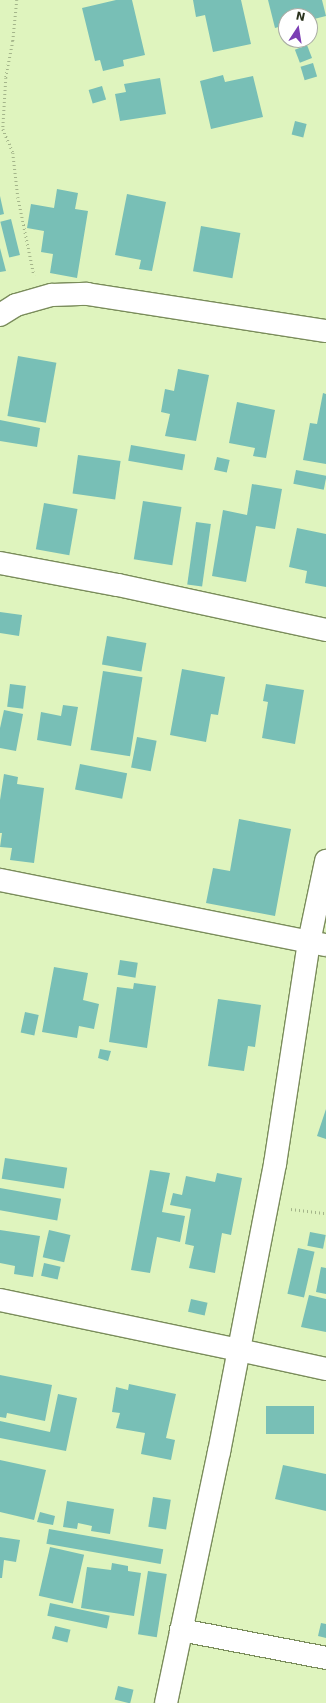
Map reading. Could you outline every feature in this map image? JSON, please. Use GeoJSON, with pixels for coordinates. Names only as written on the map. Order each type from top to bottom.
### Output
{"type":"FeatureCollection","features":[{"type":"Feature","properties":{"kind":"street"},"geometry":{"type":"LineString","coordinates":[[0,315],[16,306],[39,298],[52,295],[87,294],[326,331]]}},
{"type":"Feature","properties":{"kind":"street"},"geometry":{"type":"LineString","coordinates":[[0,562],[118,585],[326,630]]}},
{"type":"Feature","properties":{"kind":"street"},"geometry":{"type":"LineString","coordinates":[[166,1703],[239,1350],[318,943],[326,861]]}},
{"type":"Feature","properties":{"kind":"street"},"geometry":{"type":"LineString","coordinates":[[0,880],[318,943]]}},
{"type":"Feature","properties":{"kind":"street"},"geometry":{"type":"LineString","coordinates":[[0,1300],[239,1350],[326,1370]]}},
{"type":"Feature","properties":{"kind":"street"},"geometry":{"type":"LineString","coordinates":[[181,1630],[326,1658]]}},
{"type":"Feature","properties":{"kind":"path"},"geometry":{"type":"LineString","coordinates":[[17,0],[13,41],[6,78],[3,129],[13,153],[22,222],[39,298]]}},
{"type":"Feature","properties":{"kind":"path"},"geometry":{"type":"LineString","coordinates":[[0,109],[4,106]]}},
{"type":"Feature","properties":{"kind":"path"},"geometry":{"type":"LineString","coordinates":[[267,1207],[326,1213]]}},
{"type":"Feature","properties":{"kind":"building"},"geometry":{"type":"Polygon","coordinates":[[[116,0],[132,0],[145,55],[123,60],[124,66],[103,71],[100,60],[95,61],[82,8],[116,0]]]}},
{"type":"Feature","properties":{"kind":"building"},"geometry":{"type":"Polygon","coordinates":[[[193,0],[241,0],[251,44],[213,52],[205,15],[196,17],[193,0]]]}},
{"type":"Feature","properties":{"kind":"building"},"geometry":{"type":"Polygon","coordinates":[[[268,0],[322,0],[326,16],[318,18],[318,8],[278,8],[278,27],[275,28],[268,0]]]}},
{"type":"Feature","properties":{"kind":"building"},"geometry":{"type":"Polygon","coordinates":[[[308,48],[312,58],[300,63],[295,50],[308,48]]]}},
{"type":"Feature","properties":{"kind":"building"},"geometry":{"type":"Polygon","coordinates":[[[313,63],[317,76],[305,80],[301,67],[313,63]]]}},
{"type":"Feature","properties":{"kind":"building"},"geometry":{"type":"Polygon","coordinates":[[[223,75],[225,82],[253,76],[263,117],[211,129],[200,81],[223,75]]]}},
{"type":"Feature","properties":{"kind":"building"},"geometry":{"type":"Polygon","coordinates":[[[160,78],[166,114],[120,121],[115,94],[126,92],[124,84],[160,78]]]}},
{"type":"Feature","properties":{"kind":"building"},"geometry":{"type":"Polygon","coordinates":[[[102,86],[106,99],[93,103],[89,90],[102,86]]]}},
{"type":"Feature","properties":{"kind":"building"},"geometry":{"type":"Polygon","coordinates":[[[295,121],[307,124],[303,137],[292,135],[295,121]]]}},
{"type":"Feature","properties":{"kind":"building"},"geometry":{"type":"Polygon","coordinates":[[[57,189],[78,193],[75,209],[88,211],[77,278],[50,273],[53,254],[41,252],[44,231],[27,228],[31,204],[54,208],[57,189]]]}},
{"type":"Feature","properties":{"kind":"building"},"geometry":{"type":"Polygon","coordinates":[[[127,194],[166,202],[152,271],[139,269],[141,260],[115,255],[127,194]]]}},
{"type":"Feature","properties":{"kind":"building"},"geometry":{"type":"Polygon","coordinates":[[[0,196],[4,214],[0,215],[0,196]]]}},
{"type":"Feature","properties":{"kind":"building"},"geometry":{"type":"Polygon","coordinates":[[[11,219],[20,255],[9,258],[0,222],[11,219]]]}},
{"type":"Feature","properties":{"kind":"building"},"geometry":{"type":"Polygon","coordinates":[[[201,226],[240,233],[232,278],[193,271],[201,226]]]}},
{"type":"Feature","properties":{"kind":"building"},"geometry":{"type":"Polygon","coordinates":[[[0,248],[6,271],[0,272],[0,248]]]}},
{"type":"Feature","properties":{"kind":"building"},"geometry":{"type":"Polygon","coordinates":[[[18,356],[56,363],[46,423],[7,416],[18,356]]]}},
{"type":"Feature","properties":{"kind":"building"},"geometry":{"type":"Polygon","coordinates":[[[178,369],[209,375],[196,441],[165,436],[170,414],[161,412],[165,389],[174,391],[178,369]]]}},
{"type":"Feature","properties":{"kind":"building"},"geometry":{"type":"Polygon","coordinates":[[[323,393],[326,394],[326,464],[303,460],[310,423],[317,424],[323,393]]]}},
{"type":"Feature","properties":{"kind":"building"},"geometry":{"type":"Polygon","coordinates":[[[237,402],[275,410],[266,458],[253,456],[255,448],[229,443],[237,402]]]}},
{"type":"Feature","properties":{"kind":"building"},"geometry":{"type":"Polygon","coordinates":[[[0,420],[40,428],[37,447],[0,441],[0,420]]]}},
{"type":"Feature","properties":{"kind":"building"},"geometry":{"type":"Polygon","coordinates":[[[131,445],[185,455],[182,470],[128,461],[131,445]]]}},
{"type":"Feature","properties":{"kind":"building"},"geometry":{"type":"Polygon","coordinates":[[[78,455],[121,461],[115,500],[73,494],[78,455]]]}},
{"type":"Feature","properties":{"kind":"building"},"geometry":{"type":"Polygon","coordinates":[[[217,457],[230,460],[227,473],[214,470],[217,457]]]}},
{"type":"Feature","properties":{"kind":"building"},"geometry":{"type":"Polygon","coordinates":[[[296,470],[326,476],[324,490],[293,484],[296,470]]]}},
{"type":"Feature","properties":{"kind":"building"},"geometry":{"type":"Polygon","coordinates":[[[252,484],[282,489],[275,529],[256,526],[246,582],[212,576],[223,510],[247,515],[252,484]]]}},
{"type":"Feature","properties":{"kind":"building"},"geometry":{"type":"Polygon","coordinates":[[[143,501],[182,507],[172,565],[134,559],[143,501]]]}},
{"type":"Feature","properties":{"kind":"building"},"geometry":{"type":"Polygon","coordinates":[[[44,503],[77,509],[69,555],[36,549],[44,503]]]}},
{"type":"Feature","properties":{"kind":"building"},"geometry":{"type":"Polygon","coordinates":[[[196,522],[211,524],[202,586],[187,584],[196,522]]]}},
{"type":"Feature","properties":{"kind":"building"},"geometry":{"type":"Polygon","coordinates":[[[297,528],[326,534],[326,587],[305,583],[307,571],[289,567],[297,528]]]}},
{"type":"Feature","properties":{"kind":"building"},"geometry":{"type":"Polygon","coordinates":[[[0,612],[22,615],[19,636],[0,633],[0,612]]]}},
{"type":"Feature","properties":{"kind":"building"},"geometry":{"type":"Polygon","coordinates":[[[107,636],[146,643],[141,672],[102,665],[107,636]]]}},
{"type":"Feature","properties":{"kind":"building"},"geometry":{"type":"Polygon","coordinates":[[[182,669],[225,677],[218,715],[211,714],[206,742],[170,735],[182,669]]]}},
{"type":"Feature","properties":{"kind":"building"},"geometry":{"type":"Polygon","coordinates":[[[103,671],[143,677],[130,756],[90,750],[103,671]]]}},
{"type":"Feature","properties":{"kind":"building"},"geometry":{"type":"Polygon","coordinates":[[[10,684],[26,686],[23,709],[7,707],[10,684]]]}},
{"type":"Feature","properties":{"kind":"building"},"geometry":{"type":"Polygon","coordinates":[[[266,684],[304,690],[295,744],[262,738],[268,702],[263,701],[266,684]]]}},
{"type":"Feature","properties":{"kind":"building"},"geometry":{"type":"Polygon","coordinates":[[[63,705],[78,707],[71,746],[37,740],[41,712],[61,716],[63,705]]]}},
{"type":"Feature","properties":{"kind":"building"},"geometry":{"type":"Polygon","coordinates":[[[4,710],[23,714],[16,751],[0,748],[0,728],[4,710]]]}},
{"type":"Feature","properties":{"kind":"building"},"geometry":{"type":"Polygon","coordinates":[[[137,737],[157,741],[151,771],[131,767],[137,737]]]}},
{"type":"Feature","properties":{"kind":"building"},"geometry":{"type":"Polygon","coordinates":[[[80,764],[127,773],[122,799],[75,790],[80,764]]]}},
{"type":"Feature","properties":{"kind":"building"},"geometry":{"type":"Polygon","coordinates":[[[4,774],[18,777],[17,784],[44,788],[34,863],[10,860],[12,848],[0,847],[2,833],[0,833],[0,800],[4,774]]]}},
{"type":"Feature","properties":{"kind":"building"},"geometry":{"type":"Polygon","coordinates":[[[239,819],[291,829],[275,916],[206,903],[213,868],[230,871],[239,819]]]}},
{"type":"Feature","properties":{"kind":"building"},"geometry":{"type":"Polygon","coordinates":[[[120,960],[138,963],[135,978],[118,975],[120,960]]]}},
{"type":"Feature","properties":{"kind":"building"},"geometry":{"type":"Polygon","coordinates":[[[54,967],[88,973],[83,1000],[99,1004],[94,1029],[79,1026],[77,1038],[42,1032],[54,967]]]}},
{"type":"Feature","properties":{"kind":"building"},"geometry":{"type":"Polygon","coordinates":[[[134,983],[156,986],[147,1048],[109,1042],[117,987],[133,989],[134,983]]]}},
{"type":"Feature","properties":{"kind":"building"},"geometry":{"type":"Polygon","coordinates":[[[218,999],[261,1005],[255,1047],[248,1046],[244,1071],[208,1066],[218,999]]]}},
{"type":"Feature","properties":{"kind":"building"},"geometry":{"type":"Polygon","coordinates":[[[25,1012],[39,1015],[34,1035],[21,1033],[25,1012]]]}},
{"type":"Feature","properties":{"kind":"building"},"geometry":{"type":"Polygon","coordinates":[[[100,1049],[111,1051],[108,1061],[98,1058],[100,1049]]]}},
{"type":"Feature","properties":{"kind":"building"},"geometry":{"type":"Polygon","coordinates":[[[326,1109],[326,1139],[317,1136],[326,1109]]]}},
{"type":"Feature","properties":{"kind":"building"},"geometry":{"type":"Polygon","coordinates":[[[5,1158],[67,1168],[64,1189],[2,1179],[5,1158]]]}},
{"type":"Feature","properties":{"kind":"building"},"geometry":{"type":"Polygon","coordinates":[[[150,1170],[170,1173],[162,1212],[185,1216],[180,1242],[157,1237],[150,1273],[131,1270],[150,1170]]]}},
{"type":"Feature","properties":{"kind":"building"},"geometry":{"type":"Polygon","coordinates":[[[217,1173],[242,1178],[231,1235],[222,1233],[215,1273],[189,1268],[194,1246],[185,1244],[191,1209],[170,1205],[173,1193],[182,1195],[186,1176],[215,1182],[217,1173]]]}},
{"type":"Feature","properties":{"kind":"building"},"geometry":{"type":"Polygon","coordinates":[[[0,1188],[61,1199],[57,1220],[0,1210],[0,1188]]]}},
{"type":"Feature","properties":{"kind":"building"},"geometry":{"type":"Polygon","coordinates":[[[0,1230],[40,1236],[33,1277],[14,1274],[15,1266],[0,1263],[0,1230]]]}},
{"type":"Feature","properties":{"kind":"building"},"geometry":{"type":"Polygon","coordinates":[[[49,1230],[70,1235],[64,1262],[43,1257],[49,1230]]]}},
{"type":"Feature","properties":{"kind":"building"},"geometry":{"type":"Polygon","coordinates":[[[310,1232],[326,1235],[323,1249],[307,1246],[310,1232]]]}},
{"type":"Feature","properties":{"kind":"building"},"geometry":{"type":"Polygon","coordinates":[[[298,1248],[315,1252],[304,1298],[287,1294],[298,1248]]]}},
{"type":"Feature","properties":{"kind":"building"},"geometry":{"type":"Polygon","coordinates":[[[44,1263],[61,1267],[58,1279],[41,1276],[44,1263]]]}},
{"type":"Feature","properties":{"kind":"building"},"geometry":{"type":"Polygon","coordinates":[[[321,1267],[326,1268],[326,1294],[316,1292],[321,1267]]]}},
{"type":"Feature","properties":{"kind":"building"},"geometry":{"type":"Polygon","coordinates":[[[309,1295],[326,1299],[326,1332],[301,1327],[309,1295]]]}},
{"type":"Feature","properties":{"kind":"building"},"geometry":{"type":"Polygon","coordinates":[[[191,1299],[208,1303],[205,1315],[188,1312],[191,1299]]]}},
{"type":"Feature","properties":{"kind":"building"},"geometry":{"type":"Polygon","coordinates":[[[0,1375],[52,1385],[45,1421],[7,1413],[6,1418],[0,1417],[0,1375]]]}},
{"type":"Feature","properties":{"kind":"building"},"geometry":{"type":"Polygon","coordinates":[[[129,1384],[176,1394],[166,1438],[175,1440],[171,1460],[141,1454],[145,1433],[116,1428],[120,1413],[112,1412],[116,1387],[128,1390],[129,1384]]]}},
{"type":"Feature","properties":{"kind":"building"},"geometry":{"type":"Polygon","coordinates":[[[58,1394],[77,1398],[66,1451],[0,1438],[0,1421],[50,1432],[58,1394]]]}},
{"type":"Feature","properties":{"kind":"building"},"geometry":{"type":"Polygon","coordinates":[[[266,1406],[314,1406],[314,1434],[266,1434],[266,1406]]]}},
{"type":"Feature","properties":{"kind":"building"},"geometry":{"type":"Polygon","coordinates":[[[0,1460],[46,1470],[34,1520],[0,1512],[0,1460]]]}},
{"type":"Feature","properties":{"kind":"building"},"geometry":{"type":"Polygon","coordinates":[[[283,1465],[326,1474],[326,1511],[275,1499],[283,1465]]]}},
{"type":"Feature","properties":{"kind":"building"},"geometry":{"type":"Polygon","coordinates":[[[153,1497],[171,1500],[166,1529],[148,1527],[153,1497]]]}},
{"type":"Feature","properties":{"kind":"building"},"geometry":{"type":"Polygon","coordinates":[[[67,1501],[114,1509],[110,1534],[91,1531],[92,1526],[78,1523],[77,1529],[63,1527],[67,1501]]]}},
{"type":"Feature","properties":{"kind":"building"},"geometry":{"type":"Polygon","coordinates":[[[40,1512],[55,1516],[53,1525],[37,1522],[40,1512]]]}},
{"type":"Feature","properties":{"kind":"building"},"geometry":{"type":"Polygon","coordinates":[[[49,1529],[163,1549],[161,1564],[46,1544],[49,1529]]]}},
{"type":"Feature","properties":{"kind":"building"},"geometry":{"type":"Polygon","coordinates":[[[0,1537],[20,1540],[16,1562],[4,1560],[2,1578],[0,1578],[0,1537]]]}},
{"type":"Feature","properties":{"kind":"building"},"geometry":{"type":"Polygon","coordinates":[[[50,1547],[84,1555],[73,1604],[39,1596],[50,1547]]]}},
{"type":"Feature","properties":{"kind":"building"},"geometry":{"type":"Polygon","coordinates":[[[112,1563],[128,1566],[128,1571],[141,1573],[134,1616],[81,1608],[87,1567],[111,1570],[112,1563]]]}},
{"type":"Feature","properties":{"kind":"building"},"geometry":{"type":"Polygon","coordinates":[[[148,1571],[167,1574],[157,1637],[138,1634],[148,1571]]]}},
{"type":"Feature","properties":{"kind":"building"},"geometry":{"type":"Polygon","coordinates":[[[50,1603],[110,1616],[107,1628],[47,1616],[50,1603]]]}},
{"type":"Feature","properties":{"kind":"building"},"geometry":{"type":"Polygon","coordinates":[[[321,1623],[326,1624],[326,1638],[318,1636],[321,1623]]]}},
{"type":"Feature","properties":{"kind":"building"},"geometry":{"type":"Polygon","coordinates":[[[55,1626],[71,1630],[67,1642],[52,1639],[55,1626]]]}},
{"type":"Feature","properties":{"kind":"building"},"geometry":{"type":"Polygon","coordinates":[[[118,1686],[134,1690],[130,1703],[115,1700],[118,1686]]]}}]}
